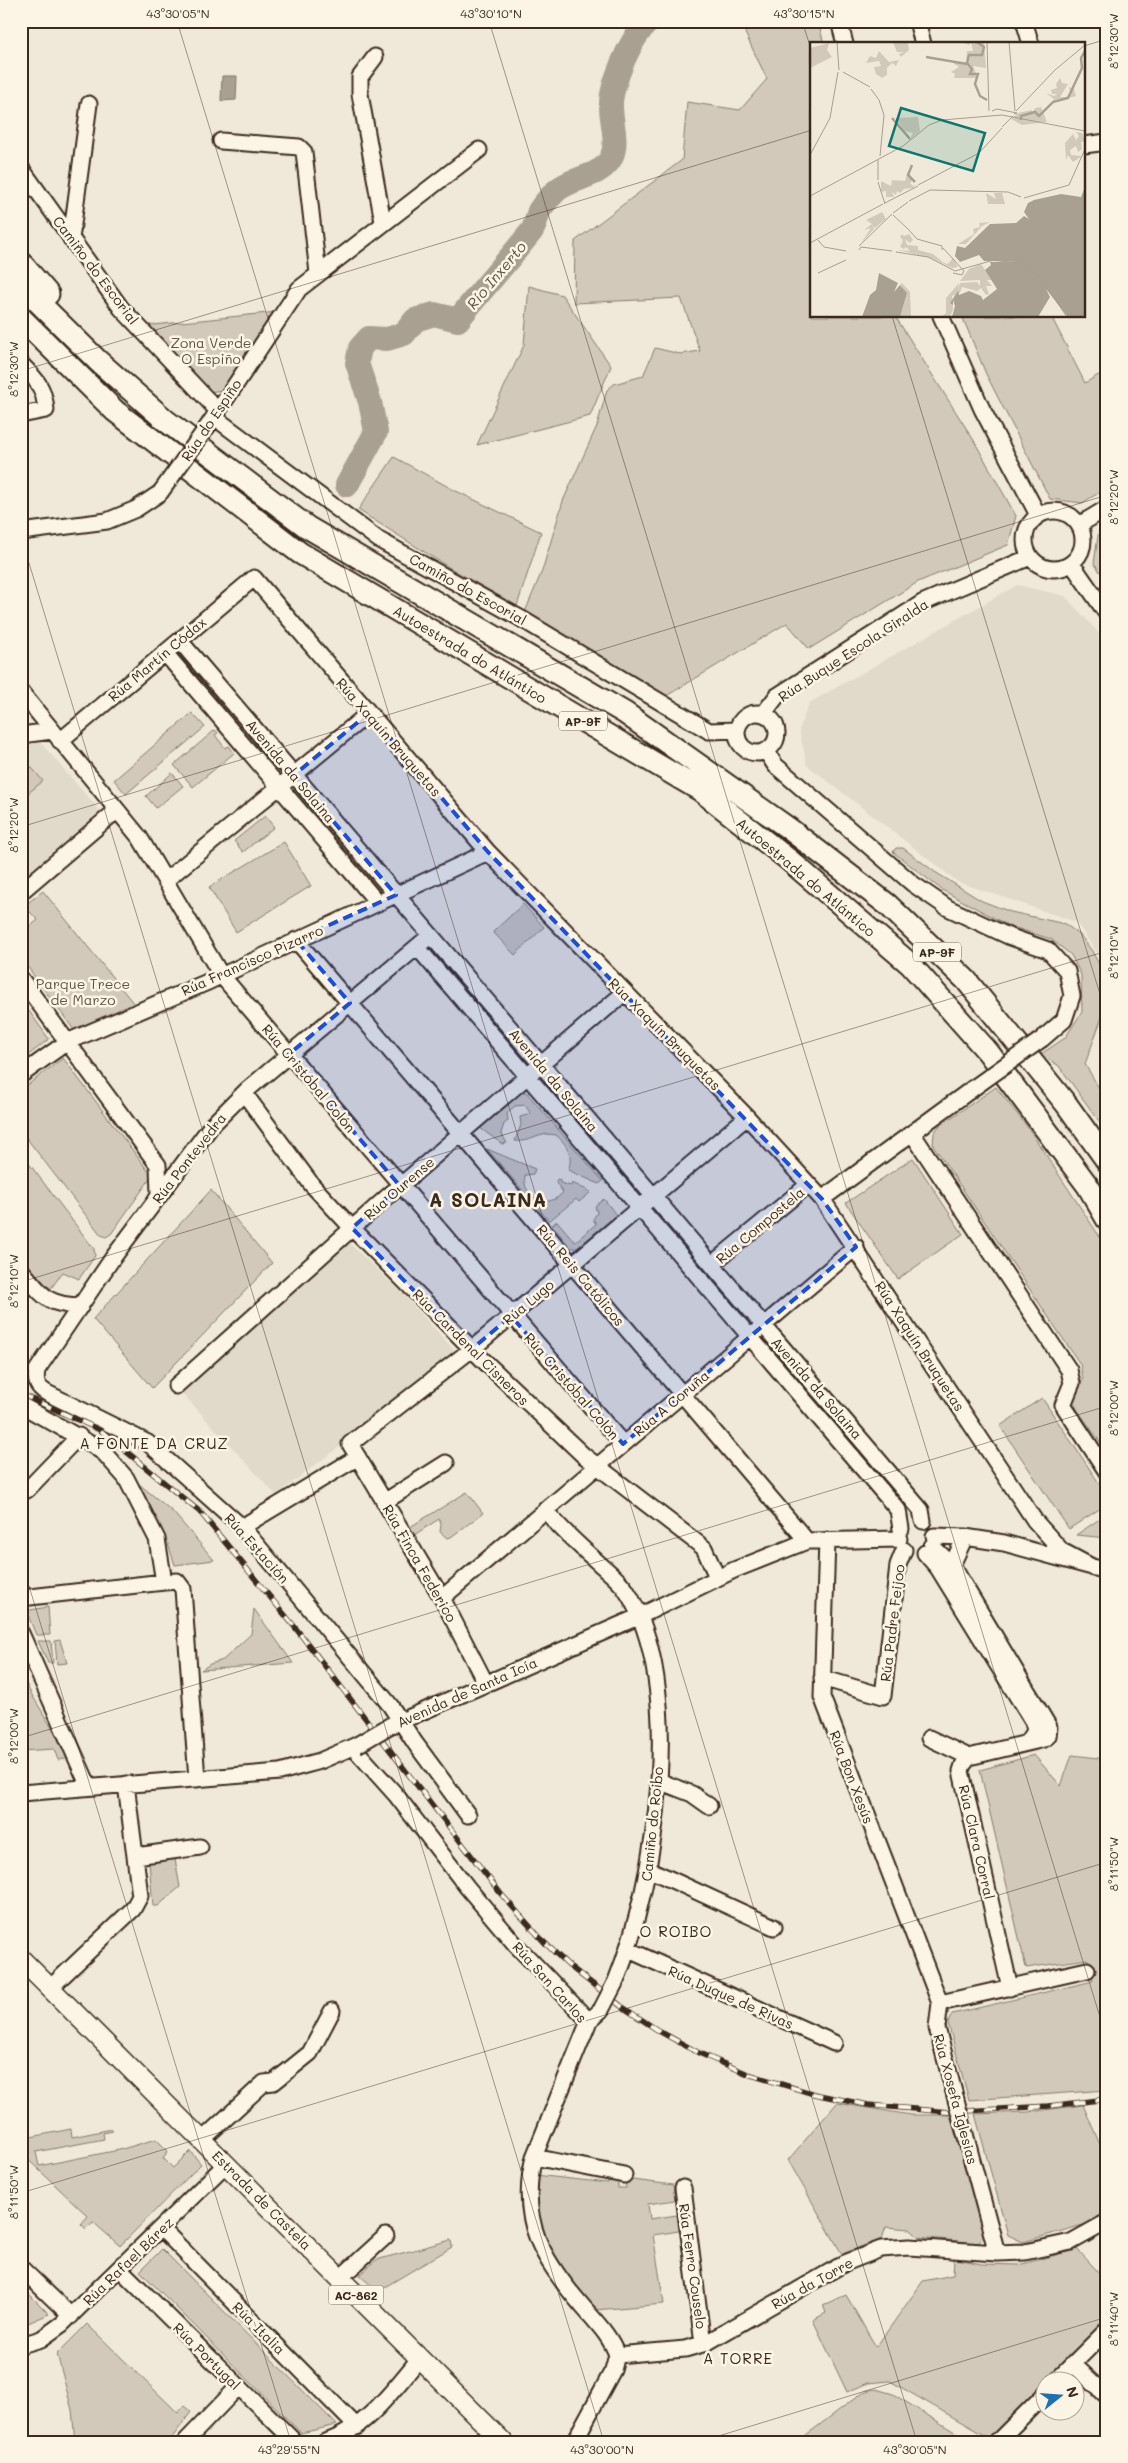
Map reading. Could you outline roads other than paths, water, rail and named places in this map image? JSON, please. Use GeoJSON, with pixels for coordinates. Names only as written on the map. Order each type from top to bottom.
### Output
{"type":"FeatureCollection","features":[{"type":"Feature","properties":{"kind":"highway"},"geometry":{"type":"LineString","coordinates":[[21,263],[43,288],[144,389],[165,420]]}},
{"type":"Feature","properties":{"kind":"highway","name":"Autoestrada do Atlántico"},"geometry":{"type":"LineString","coordinates":[[21,285],[98,361],[165,420],[307,527],[625,713],[788,828],[888,905],[966,980],[1067,1105],[1107,1161]]}},
{"type":"Feature","properties":{"kind":"highway","name":"Autoestrada do Atlántico"},"geometry":{"type":"LineString","coordinates":[[21,318],[115,411],[300,553],[700,790],[789,860],[910,964],[988,1052],[1088,1186],[1107,1218]]}},
{"type":"Feature","properties":{"kind":"highway"},"geometry":{"type":"LineString","coordinates":[[21,336],[61,373],[115,411]]}},
{"type":"Feature","properties":{"kind":"main road","name":"Estrada de Castela"},"geometry":{"type":"LineString","coordinates":[[21,1959],[503,2442]]}},
{"type":"Feature","properties":{"kind":"street"},"geometry":{"type":"LineString","coordinates":[[839,21],[844,42]]}},
{"type":"Feature","properties":{"kind":"street"},"geometry":{"type":"LineString","coordinates":[[917,21],[923,42]]}},
{"type":"Feature","properties":{"kind":"street"},"geometry":{"type":"LineString","coordinates":[[1024,21],[1029,42]]}},
{"type":"Feature","properties":{"kind":"street"},"geometry":{"type":"LineString","coordinates":[[375,57],[360,78],[360,94],[383,222]]}},
{"type":"Feature","properties":{"kind":"street"},"geometry":{"type":"LineString","coordinates":[[71,238],[89,104]]}},
{"type":"Feature","properties":{"kind":"street"},"geometry":{"type":"LineString","coordinates":[[221,141],[299,147],[304,152],[318,273]]}},
{"type":"Feature","properties":{"kind":"street"},"geometry":{"type":"LineString","coordinates":[[1086,145],[1107,142]]}},
{"type":"Feature","properties":{"kind":"street","name":"Rúa do Espiño"},"geometry":{"type":"LineString","coordinates":[[21,532],[107,522],[136,510],[160,493],[214,417],[299,289],[383,222],[479,150]]}},
{"type":"Feature","properties":{"kind":"street","name":"Camiño do Escorial"},"geometry":{"type":"LineString","coordinates":[[21,168],[121,308],[214,417],[379,540],[520,618],[709,731],[738,730]]}},
{"type":"Feature","properties":{"kind":"street"},"geometry":{"type":"LineString","coordinates":[[942,318],[982,410],[1038,516]]}},
{"type":"Feature","properties":{"kind":"street"},"geometry":{"type":"LineString","coordinates":[[21,364],[37,380],[45,393],[46,410],[21,414]]}},
{"type":"Feature","properties":{"kind":"street"},"geometry":{"type":"LineString","coordinates":[[1079,525],[1107,508]]}},
{"type":"Feature","properties":{"kind":"street"},"geometry":{"type":"LineString","coordinates":[[1046,512],[1065,513],[1079,525],[1084,542],[1078,558],[1072,564],[1065,568],[1049,570],[1035,563],[1030,557],[1024,539],[1031,522],[1038,516],[1046,512]]}},
{"type":"Feature","properties":{"kind":"street","name":"Rúa Buque Escola Giralda"},"geometry":{"type":"LineString","coordinates":[[764,714],[777,696],[922,603],[1030,557]]}},
{"type":"Feature","properties":{"kind":"street"},"geometry":{"type":"LineString","coordinates":[[1072,564],[1107,614]]}},
{"type":"Feature","properties":{"kind":"street","name":"Rúa Martín Códax"},"geometry":{"type":"LineString","coordinates":[[56,736],[165,653],[254,578]]}},
{"type":"Feature","properties":{"kind":"street","name":"Rúa Xaquín Bruquetas"},"geometry":{"type":"LineString","coordinates":[[254,578],[488,852],[747,1117],[822,1199],[856,1247],[1035,1521],[1062,1551],[1100,1570]]}},
{"type":"Feature","properties":{"kind":"street","name":"Avenida da Solaina"},"geometry":{"type":"LineString","coordinates":[[180,640],[921,1510],[923,1521]]}},
{"type":"Feature","properties":{"kind":"street","name":"Avenida da Solaina"},"geometry":{"type":"LineString","coordinates":[[165,653],[378,903]]}},
{"type":"Feature","properties":{"kind":"street","name":"Rúa Cristóbal Colón"},"geometry":{"type":"LineString","coordinates":[[21,692],[140,838],[221,975],[511,1316],[623,1444]]}},
{"type":"Feature","properties":{"kind":"street"},"geometry":{"type":"LineString","coordinates":[[166,880],[368,713]]}},
{"type":"Feature","properties":{"kind":"street"},"geometry":{"type":"LineString","coordinates":[[752,713],[764,714],[772,719],[777,726],[778,733],[773,746],[766,752],[759,753],[745,749],[739,741],[738,730],[745,716],[752,713]]}},
{"type":"Feature","properties":{"kind":"street"},"geometry":{"type":"LineString","coordinates":[[21,735],[56,736]]}},
{"type":"Feature","properties":{"kind":"street"},"geometry":{"type":"LineString","coordinates":[[766,752],[775,764],[913,884],[948,908],[1008,936],[1048,950],[1067,971],[1072,996],[1064,1020],[1042,1039],[822,1199]]}},
{"type":"Feature","properties":{"kind":"street"},"geometry":{"type":"LineString","coordinates":[[22,891],[110,816],[119,812]]}},
{"type":"Feature","properties":{"kind":"street","name":"Rúa Francisco Pizarro"},"geometry":{"type":"LineString","coordinates":[[21,1075],[67,1042],[221,975],[488,852]]}},
{"type":"Feature","properties":{"kind":"street","name":"Rúa Pontevedra"},"geometry":{"type":"LineString","coordinates":[[35,1379],[37,1370],[159,1194],[212,1125],[244,1093],[430,935]]}},
{"type":"Feature","properties":{"kind":"street","name":"Rúa Reis Católicos"},"geometry":{"type":"LineString","coordinates":[[296,940],[807,1541]]}},
{"type":"Feature","properties":{"kind":"street","name":"Avenida da Solaina"},"geometry":{"type":"LineString","coordinates":[[416,947],[898,1510],[901,1539]]}},
{"type":"Feature","properties":{"kind":"street"},"geometry":{"type":"LineString","coordinates":[[21,979],[158,1165],[160,1175],[159,1194]]}},
{"type":"Feature","properties":{"kind":"street","name":"Rúa Ourense"},"geometry":{"type":"LineString","coordinates":[[176,1386],[352,1228],[462,1135],[624,993]]}},
{"type":"Feature","properties":{"kind":"street","name":"Rúa Cardenal Cisneros"},"geometry":{"type":"LineString","coordinates":[[244,1093],[312,1185],[352,1228],[472,1349],[596,1467],[704,1548],[717,1577]]}},
{"type":"Feature","properties":{"kind":"street","name":"Rúa Lugo"},"geometry":{"type":"LineString","coordinates":[[242,1527],[354,1451],[747,1117]]}},
{"type":"Feature","properties":{"kind":"street"},"geometry":{"type":"LineString","coordinates":[[912,1133],[1069,1370],[1072,1384],[1063,1405],[1107,1472]]}},
{"type":"Feature","properties":{"kind":"street"},"geometry":{"type":"LineString","coordinates":[[158,1165],[173,1166],[185,1158]]}},
{"type":"Feature","properties":{"kind":"street","name":"Rúa Compostela"},"geometry":{"type":"LineString","coordinates":[[712,1264],[808,1185]]}},
{"type":"Feature","properties":{"kind":"street","name":"Rúa A Coruña"},"geometry":{"type":"LineString","coordinates":[[442,1598],[856,1247]]}},
{"type":"Feature","properties":{"kind":"street"},"geometry":{"type":"LineString","coordinates":[[21,1270],[47,1300],[62,1306],[81,1306]]}},
{"type":"Feature","properties":{"kind":"street","name":"Rúa Estación"},"geometry":{"type":"LineString","coordinates":[[35,1379],[39,1388],[148,1443],[242,1527],[468,1815]]}},
{"type":"Feature","properties":{"kind":"street"},"geometry":{"type":"LineString","coordinates":[[21,1405],[79,1436],[104,1453],[126,1478],[157,1539],[170,1581],[182,1589],[198,1779]]}},
{"type":"Feature","properties":{"kind":"street"},"geometry":{"type":"LineString","coordinates":[[27,1490],[79,1436]]}},
{"type":"Feature","properties":{"kind":"street","name":"Rúa Finca Federico"},"geometry":{"type":"LineString","coordinates":[[354,1451],[442,1598],[486,1684]]}},
{"type":"Feature","properties":{"kind":"street"},"geometry":{"type":"LineString","coordinates":[[384,1502],[446,1463]]}},
{"type":"Feature","properties":{"kind":"street","name":"Camiño do Roibo"},"geometry":{"type":"LineString","coordinates":[[545,1510],[558,1527],[622,1585],[640,1616],[653,1658],[659,1701],[659,1781],[648,1869],[629,1950],[601,2010],[590,2021]]}},
{"type":"Feature","properties":{"kind":"street"},"geometry":{"type":"LineString","coordinates":[[1028,1742],[1035,1731],[1033,1722],[938,1568],[930,1545],[931,1527],[923,1521],[913,1520],[901,1539],[915,1555],[930,1545],[965,1537],[998,1542],[1100,1570]]}},
{"type":"Feature","properties":{"kind":"street"},"geometry":{"type":"LineString","coordinates":[[1026,1549],[1033,1537],[1035,1521]]}},
{"type":"Feature","properties":{"kind":"street"},"geometry":{"type":"LineString","coordinates":[[952,1565],[965,1537]]}},
{"type":"Feature","properties":{"kind":"street","name":"Avenida de Santa Icía"},"geometry":{"type":"LineString","coordinates":[[21,1793],[287,1771],[320,1761],[355,1746],[396,1723],[640,1616],[717,1577],[807,1541],[901,1539]]}},
{"type":"Feature","properties":{"kind":"street","name":"Rúa Padre Feijoo"},"geometry":{"type":"LineString","coordinates":[[822,1678],[883,1696],[901,1539]]}},
{"type":"Feature","properties":{"kind":"street","name":"Rúa Bon Xesús"},"geometry":{"type":"LineString","coordinates":[[827,1540],[822,1697],[940,2003]]}},
{"type":"Feature","properties":{"kind":"street"},"geometry":{"type":"LineString","coordinates":[[929,1738],[969,1757],[1048,1736],[1050,1731],[1048,1722],[952,1565],[930,1545]]}},
{"type":"Feature","properties":{"kind":"street"},"geometry":{"type":"LineString","coordinates":[[21,1598],[170,1581]]}},
{"type":"Feature","properties":{"kind":"street"},"geometry":{"type":"LineString","coordinates":[[21,1633],[89,1787]]}},
{"type":"Feature","properties":{"kind":"street","name":"Rúa San Carlos"},"geometry":{"type":"LineString","coordinates":[[355,1746],[377,1776],[396,1795],[467,1887],[515,1944],[590,2021],[534,2158],[528,2186],[530,2213],[536,2238],[551,2268],[612,2343],[616,2355]]}},
{"type":"Feature","properties":{"kind":"street","name":"Rúa Clara Corral"},"geometry":{"type":"LineString","coordinates":[[969,1757],[963,1765],[962,1777],[1010,1988]]}},
{"type":"Feature","properties":{"kind":"street"},"geometry":{"type":"LineString","coordinates":[[659,1781],[692,1794],[709,1806]]}},
{"type":"Feature","properties":{"kind":"street"},"geometry":{"type":"LineString","coordinates":[[50,1988],[137,1904],[140,1888],[126,1784]]}},
{"type":"Feature","properties":{"kind":"street"},"geometry":{"type":"LineString","coordinates":[[136,1856],[200,1847]]}},
{"type":"Feature","properties":{"kind":"street"},"geometry":{"type":"LineString","coordinates":[[648,1869],[774,1927]]}},
{"type":"Feature","properties":{"kind":"street","name":"Rúa Duque de Rivas"},"geometry":{"type":"LineString","coordinates":[[629,1950],[834,2043]]}},
{"type":"Feature","properties":{"kind":"street"},"geometry":{"type":"LineString","coordinates":[[940,2003],[1087,1970]]}},
{"type":"Feature","properties":{"kind":"street","name":"Rúa Xosefa Iglesias"},"geometry":{"type":"LineString","coordinates":[[940,2003],[937,2028],[997,2253]]}},
{"type":"Feature","properties":{"kind":"street"},"geometry":{"type":"LineString","coordinates":[[202,2140],[264,2083],[274,2082],[310,2053],[332,2011]]}},
{"type":"Feature","properties":{"kind":"street"},"geometry":{"type":"LineString","coordinates":[[534,2158],[624,2175]]}},
{"type":"Feature","properties":{"kind":"street","name":"Rúa Rafael Bárez"},"geometry":{"type":"LineString","coordinates":[[21,2345],[47,2335],[71,2316],[226,2164]]}},
{"type":"Feature","properties":{"kind":"street","name":"Rúa Ferro Couselo"},"geometry":{"type":"LineString","coordinates":[[683,2188],[703,2344]]}},
{"type":"Feature","properties":{"kind":"street","name":"Rúa da Torre"},"geometry":{"type":"LineString","coordinates":[[616,2355],[685,2349],[703,2344],[845,2263],[881,2249],[910,2247],[997,2253],[1025,2252],[1071,2242],[1107,2222]]}},
{"type":"Feature","properties":{"kind":"street","name":"Rúa Italia"},"geometry":{"type":"LineString","coordinates":[[161,2228],[357,2427]]}},
{"type":"Feature","properties":{"kind":"street"},"geometry":{"type":"LineString","coordinates":[[340,2278],[386,2236]]}},
{"type":"Feature","properties":{"kind":"street"},"geometry":{"type":"LineString","coordinates":[[21,2268],[71,2316]]}},
{"type":"Feature","properties":{"kind":"street","name":"Rúa Portugal"},"geometry":{"type":"LineString","coordinates":[[120,2269],[295,2442]]}},
{"type":"Feature","properties":{"kind":"street"},"geometry":{"type":"LineString","coordinates":[[1067,2370],[1107,2330]]}},
{"type":"Feature","properties":{"kind":"street"},"geometry":{"type":"LineString","coordinates":[[574,2442],[613,2370],[616,2355]]}},
{"type":"Feature","properties":{"kind":"street"},"geometry":{"type":"LineString","coordinates":[[325,2442],[341,2437],[357,2427],[419,2359]]}},
{"type":"Feature","properties":{"kind":"street"},"geometry":{"type":"LineString","coordinates":[[1073,2364],[1107,2396]]}},
{"type":"Feature","properties":{"kind":"street"},"geometry":{"type":"LineString","coordinates":[[185,2442],[238,2387]]}},
{"type":"Feature","properties":{"kind":"street"},"geometry":{"type":"LineString","coordinates":[[997,2442],[1036,2402]]}},
{"type":"Feature","properties":{"kind":"waterway","name":"Río Inxerto"},"geometry":{"type":"LineString","coordinates":[[347,485],[376,432],[370,402],[357,363],[360,348],[369,338],[387,339],[404,334],[415,320],[434,314],[458,320],[531,232],[539,211],[552,195],[562,186],[593,174],[606,165],[611,158],[614,146],[611,112],[614,86],[630,47],[643,27],[650,21]]}},
{"type":"Feature","properties":{"kind":"railway"},"geometry":{"type":"LineString","coordinates":[[21,1394],[100,1430],[200,1512],[294,1626],[501,1894],[545,1943],[568,1965],[621,2006],[659,2031],[699,2053],[748,2074],[814,2094],[868,2105],[949,2112],[1049,2106],[1107,2099]]}},
{"type":"Feature","properties":{"kind":"district","name":"A SOLAINA"},"geometry":{"type":"Point","coordinates":[488,1199]}},
{"type":"Feature","properties":{"kind":"district","name":"A FONTE DA CRUZ"},"geometry":{"type":"Point","coordinates":[154,1443]}},
{"type":"Feature","properties":{"kind":"district","name":"O ROIBO"},"geometry":{"type":"Point","coordinates":[676,1931]}},
{"type":"Feature","properties":{"kind":"district","name":"A TORRE"},"geometry":{"type":"Point","coordinates":[738,2358]}},
{"type":"Feature","properties":{"kind":"park label","name":"Zona Verde O Espiño"},"geometry":{"type":"Point","coordinates":[211,350]}},
{"type":"Feature","properties":{"kind":"park label","name":"Parque Trece de Marzo"},"geometry":{"type":"Point","coordinates":[83,992]}}]}
